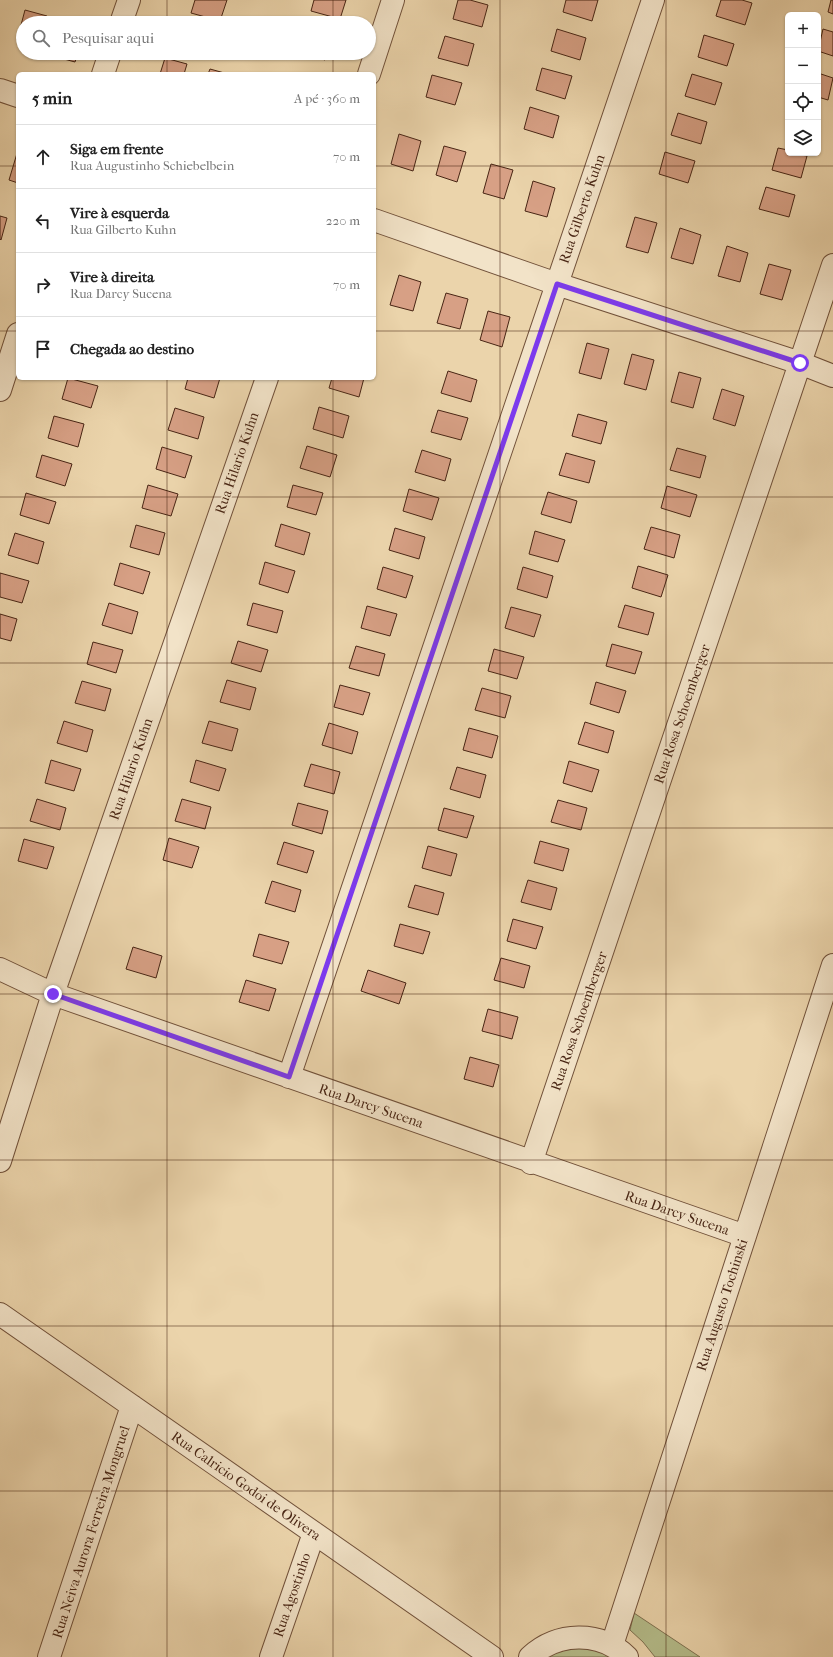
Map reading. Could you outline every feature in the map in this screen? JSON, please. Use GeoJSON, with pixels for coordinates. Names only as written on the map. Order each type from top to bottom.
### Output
{"type":"FeatureCollection","features":[{"type":"Feature","properties":{"kind":"street"},"geometry":{"type":"LineString","coordinates":[[122,16],[128,0]]}},
{"type":"Feature","properties":{"kind":"street"},"geometry":{"type":"LineString","coordinates":[[376,52],[393,0]]}},
{"type":"Feature","properties":{"kind":"street","name":"Rua Gilberto Kuhn"},"geometry":{"type":"LineString","coordinates":[[289,1077],[653,0]]}},
{"type":"Feature","properties":{"kind":"street"},"geometry":{"type":"LineString","coordinates":[[104,72],[108,60]]}},
{"type":"Feature","properties":{"kind":"street"},"geometry":{"type":"LineString","coordinates":[[370,72],[374,60]]}},
{"type":"Feature","properties":{"kind":"street"},"geometry":{"type":"LineString","coordinates":[[0,90],[16,95]]}},
{"type":"Feature","properties":{"kind":"street"},"geometry":{"type":"LineString","coordinates":[[376,221],[557,284],[800,363],[833,376]]}},
{"type":"Feature","properties":{"kind":"street","name":"Rua Rosa Schoemberger"},"geometry":{"type":"LineString","coordinates":[[531,1163],[833,266]]}},
{"type":"Feature","properties":{"kind":"street"},"geometry":{"type":"LineString","coordinates":[[0,390],[16,340]]}},
{"type":"Feature","properties":{"kind":"street","name":"Rua Hilario Kuhn"},"geometry":{"type":"LineString","coordinates":[[0,1161],[53,994],[266,380]]}},
{"type":"Feature","properties":{"kind":"street","name":"Rua Augusto Tochinski"},"geometry":{"type":"LineString","coordinates":[[619,1651],[745,1236],[833,965]]}},
{"type":"Feature","properties":{"kind":"street","name":"Rua Darcy Sucena"},"geometry":{"type":"LineString","coordinates":[[0,969],[53,994],[531,1163],[745,1236]]}},
{"type":"Feature","properties":{"kind":"street","name":"Rua Calricio Godoi de Olivera"},"geometry":{"type":"LineString","coordinates":[[0,1314],[492,1657]]}},
{"type":"Feature","properties":{"kind":"street","name":"Rua Neiva Aurora Ferreira Mongruel"},"geometry":{"type":"LineString","coordinates":[[49,1657],[132,1406]]}},
{"type":"Feature","properties":{"kind":"street","name":"Rua Agostinho"},"geometry":{"type":"LineString","coordinates":[[271,1657],[314,1533]]}},
{"type":"Feature","properties":{"kind":"street"},"geometry":{"type":"LineString","coordinates":[[530,1657],[537,1650],[566,1638],[581,1637],[597,1640],[619,1651]]}},
{"type":"Feature","properties":{"kind":"green space"},"geometry":{"type":"Polygon","coordinates":[[[634,1613],[700,1657],[655,1657],[643,1642],[630,1630],[634,1613]]]}},
{"type":"Feature","properties":{"kind":"green space"},"geometry":{"type":"Polygon","coordinates":[[[570,1647],[595,1649],[612,1657],[544,1657],[570,1647]]]}},
{"type":"Feature","properties":{"kind":"building"},"geometry":{"type":"Polygon","coordinates":[[[195,0],[227,0],[222,16],[202,16],[191,13],[195,0]]]}},
{"type":"Feature","properties":{"kind":"building"},"geometry":{"type":"Polygon","coordinates":[[[314,0],[346,0],[341,16],[329,16],[311,11],[314,0]]]}},
{"type":"Feature","properties":{"kind":"building"},"geometry":{"type":"Polygon","coordinates":[[[458,0],[470,0],[488,5],[482,27],[453,19],[458,0]]]}},
{"type":"Feature","properties":{"kind":"building"},"geometry":{"type":"Polygon","coordinates":[[[566,0],[598,0],[592,21],[563,12],[566,0]]]}},
{"type":"Feature","properties":{"kind":"building"},"geometry":{"type":"Polygon","coordinates":[[[721,0],[742,0],[752,3],[745,25],[716,16],[721,0]]]}},
{"type":"Feature","properties":{"kind":"building"},"geometry":{"type":"Polygon","coordinates":[[[831,0],[833,0],[833,14],[828,12],[831,0]]]}},
{"type":"Feature","properties":{"kind":"building"},"geometry":{"type":"Polygon","coordinates":[[[25,10],[47,16],[23,16],[25,10]]]}},
{"type":"Feature","properties":{"kind":"building"},"geometry":{"type":"Polygon","coordinates":[[[557,29],[586,38],[580,60],[551,51],[557,29]]]}},
{"type":"Feature","properties":{"kind":"building"},"geometry":{"type":"Polygon","coordinates":[[[823,29],[833,32],[833,56],[821,52],[821,38],[823,29]]]}},
{"type":"Feature","properties":{"kind":"building"},"geometry":{"type":"Polygon","coordinates":[[[704,35],[734,44],[727,66],[698,57],[704,35]]]}},
{"type":"Feature","properties":{"kind":"building"},"geometry":{"type":"Polygon","coordinates":[[[445,36],[474,44],[468,66],[438,58],[445,36]]]}},
{"type":"Feature","properties":{"kind":"building"},"geometry":{"type":"Polygon","coordinates":[[[164,60],[172,60],[187,64],[185,72],[161,72],[164,60]]]}},
{"type":"Feature","properties":{"kind":"building"},"geometry":{"type":"Polygon","coordinates":[[[542,68],[572,76],[565,99],[536,90],[542,68]]]}},
{"type":"Feature","properties":{"kind":"building"},"geometry":{"type":"Polygon","coordinates":[[[210,69],[221,72],[209,72],[210,69]]]}},
{"type":"Feature","properties":{"kind":"building"},"geometry":{"type":"Polygon","coordinates":[[[692,74],[722,83],[715,105],[685,96],[692,74]]]}},
{"type":"Feature","properties":{"kind":"building"},"geometry":{"type":"Polygon","coordinates":[[[821,74],[833,78],[828,100],[821,98],[821,74]]]}},
{"type":"Feature","properties":{"kind":"building"},"geometry":{"type":"Polygon","coordinates":[[[432,75],[462,83],[455,105],[426,97],[432,75]]]}},
{"type":"Feature","properties":{"kind":"building"},"geometry":{"type":"Polygon","coordinates":[[[530,107],[559,116],[553,138],[524,129],[530,107]]]}},
{"type":"Feature","properties":{"kind":"building"},"geometry":{"type":"Polygon","coordinates":[[[678,113],[707,122],[701,144],[671,135],[678,113]]]}},
{"type":"Feature","properties":{"kind":"building"},"geometry":{"type":"Polygon","coordinates":[[[399,134],[421,141],[413,171],[391,164],[399,134]]]}},
{"type":"Feature","properties":{"kind":"building"},"geometry":{"type":"Polygon","coordinates":[[[444,146],[466,152],[457,182],[436,175],[444,146]]]}},
{"type":"Feature","properties":{"kind":"building"},"geometry":{"type":"Polygon","coordinates":[[[778,148],[785,149],[785,156],[807,156],[801,178],[772,170],[778,148]]]}},
{"type":"Feature","properties":{"kind":"building"},"geometry":{"type":"Polygon","coordinates":[[[665,152],[695,161],[688,183],[659,174],[665,152]]]}},
{"type":"Feature","properties":{"kind":"building"},"geometry":{"type":"Polygon","coordinates":[[[16,157],[16,182],[9,180],[16,157]]]}},
{"type":"Feature","properties":{"kind":"building"},"geometry":{"type":"Polygon","coordinates":[[[491,164],[513,170],[504,199],[483,193],[491,164]]]}},
{"type":"Feature","properties":{"kind":"building"},"geometry":{"type":"Polygon","coordinates":[[[533,181],[555,188],[547,217],[525,211],[533,181]]]}},
{"type":"Feature","properties":{"kind":"building"},"geometry":{"type":"Polygon","coordinates":[[[766,187],[795,195],[789,217],[759,209],[766,187]]]}},
{"type":"Feature","properties":{"kind":"building"},"geometry":{"type":"Polygon","coordinates":[[[0,216],[7,218],[1,240],[0,239],[0,216]]]}},
{"type":"Feature","properties":{"kind":"building"},"geometry":{"type":"Polygon","coordinates":[[[635,217],[657,223],[648,253],[626,247],[635,217]]]}},
{"type":"Feature","properties":{"kind":"building"},"geometry":{"type":"Polygon","coordinates":[[[680,228],[701,235],[693,264],[671,258],[680,228]]]}},
{"type":"Feature","properties":{"kind":"building"},"geometry":{"type":"Polygon","coordinates":[[[727,246],[748,253],[740,282],[718,276],[727,246]]]}},
{"type":"Feature","properties":{"kind":"building"},"geometry":{"type":"Polygon","coordinates":[[[769,264],[791,270],[782,300],[760,294],[769,264]]]}},
{"type":"Feature","properties":{"kind":"building"},"geometry":{"type":"Polygon","coordinates":[[[399,275],[421,282],[413,311],[390,305],[399,275]]]}},
{"type":"Feature","properties":{"kind":"building"},"geometry":{"type":"Polygon","coordinates":[[[446,293],[468,299],[460,329],[437,323],[446,293]]]}},
{"type":"Feature","properties":{"kind":"building"},"geometry":{"type":"Polygon","coordinates":[[[488,311],[510,317],[502,347],[480,340],[488,311]]]}},
{"type":"Feature","properties":{"kind":"building"},"geometry":{"type":"Polygon","coordinates":[[[587,343],[609,349],[601,379],[579,373],[587,343]]]}},
{"type":"Feature","properties":{"kind":"building"},"geometry":{"type":"Polygon","coordinates":[[[632,354],[654,360],[646,390],[624,384],[632,354]]]}},
{"type":"Feature","properties":{"kind":"building"},"geometry":{"type":"Polygon","coordinates":[[[448,371],[477,380],[471,402],[441,393],[448,371]]]}},
{"type":"Feature","properties":{"kind":"building"},"geometry":{"type":"Polygon","coordinates":[[[679,372],[701,378],[693,408],[671,402],[679,372]]]}},
{"type":"Feature","properties":{"kind":"building"},"geometry":{"type":"Polygon","coordinates":[[[67,380],[76,380],[98,386],[91,408],[62,399],[67,380]]]}},
{"type":"Feature","properties":{"kind":"building"},"geometry":{"type":"Polygon","coordinates":[[[187,380],[219,380],[214,398],[185,389],[187,380]]]}},
{"type":"Feature","properties":{"kind":"building"},"geometry":{"type":"Polygon","coordinates":[[[331,380],[363,380],[359,397],[329,388],[331,380]]]}},
{"type":"Feature","properties":{"kind":"building"},"geometry":{"type":"Polygon","coordinates":[[[722,389],[744,396],[735,426],[713,419],[722,389]]]}},
{"type":"Feature","properties":{"kind":"building"},"geometry":{"type":"Polygon","coordinates":[[[319,407],[349,416],[343,438],[313,429],[319,407]]]}},
{"type":"Feature","properties":{"kind":"building"},"geometry":{"type":"Polygon","coordinates":[[[175,408],[204,417],[198,439],[168,430],[175,408]]]}},
{"type":"Feature","properties":{"kind":"building"},"geometry":{"type":"Polygon","coordinates":[[[438,410],[468,418],[461,440],[431,432],[438,410]]]}},
{"type":"Feature","properties":{"kind":"building"},"geometry":{"type":"Polygon","coordinates":[[[578,414],[607,422],[601,444],[572,436],[578,414]]]}},
{"type":"Feature","properties":{"kind":"building"},"geometry":{"type":"Polygon","coordinates":[[[54,416],[84,424],[78,447],[48,438],[54,416]]]}},
{"type":"Feature","properties":{"kind":"building"},"geometry":{"type":"Polygon","coordinates":[[[307,446],[337,455],[330,477],[300,468],[307,446]]]}},
{"type":"Feature","properties":{"kind":"building"},"geometry":{"type":"Polygon","coordinates":[[[162,447],[192,456],[185,478],[156,469],[162,447]]]}},
{"type":"Feature","properties":{"kind":"building"},"geometry":{"type":"Polygon","coordinates":[[[677,448],[706,456],[700,478],[670,470],[677,448]]]}},
{"type":"Feature","properties":{"kind":"building"},"geometry":{"type":"Polygon","coordinates":[[[422,450],[451,459],[445,481],[415,472],[422,450]]]}},
{"type":"Feature","properties":{"kind":"building"},"geometry":{"type":"Polygon","coordinates":[[[566,453],[595,461],[589,483],[559,475],[566,453]]]}},
{"type":"Feature","properties":{"kind":"building"},"geometry":{"type":"Polygon","coordinates":[[[42,455],[72,464],[65,486],[36,477],[42,455]]]}},
{"type":"Feature","properties":{"kind":"building"},"geometry":{"type":"Polygon","coordinates":[[[148,485],[178,494],[171,516],[142,508],[148,485]]]}},
{"type":"Feature","properties":{"kind":"building"},"geometry":{"type":"Polygon","coordinates":[[[293,485],[323,493],[316,515],[287,507],[293,485]]]}},
{"type":"Feature","properties":{"kind":"building"},"geometry":{"type":"Polygon","coordinates":[[[667,486],[697,495],[690,517],[661,508],[667,486]]]}},
{"type":"Feature","properties":{"kind":"building"},"geometry":{"type":"Polygon","coordinates":[[[409,489],[439,498],[432,520],[403,511],[409,489]]]}},
{"type":"Feature","properties":{"kind":"building"},"geometry":{"type":"Polygon","coordinates":[[[548,492],[577,501],[571,523],[541,514],[548,492]]]}},
{"type":"Feature","properties":{"kind":"building"},"geometry":{"type":"Polygon","coordinates":[[[26,493],[56,502],[49,524],[20,515],[26,493]]]}},
{"type":"Feature","properties":{"kind":"building"},"geometry":{"type":"Polygon","coordinates":[[[281,524],[310,533],[304,555],[275,546],[281,524]]]}},
{"type":"Feature","properties":{"kind":"building"},"geometry":{"type":"Polygon","coordinates":[[[136,525],[165,533],[159,555],[130,547],[136,525]]]}},
{"type":"Feature","properties":{"kind":"building"},"geometry":{"type":"Polygon","coordinates":[[[651,527],[680,535],[674,558],[644,549],[651,527]]]}},
{"type":"Feature","properties":{"kind":"building"},"geometry":{"type":"Polygon","coordinates":[[[395,528],[425,537],[419,559],[389,550],[395,528]]]}},
{"type":"Feature","properties":{"kind":"building"},"geometry":{"type":"Polygon","coordinates":[[[535,531],[565,540],[558,562],[529,554],[535,531]]]}},
{"type":"Feature","properties":{"kind":"building"},"geometry":{"type":"Polygon","coordinates":[[[15,533],[44,542],[38,564],[8,555],[15,533]]]}},
{"type":"Feature","properties":{"kind":"building"},"geometry":{"type":"Polygon","coordinates":[[[265,562],[295,571],[288,593],[259,584],[265,562]]]}},
{"type":"Feature","properties":{"kind":"building"},"geometry":{"type":"Polygon","coordinates":[[[120,563],[150,572],[143,594],[114,585],[120,563]]]}},
{"type":"Feature","properties":{"kind":"building"},"geometry":{"type":"Polygon","coordinates":[[[638,566],[668,575],[661,597],[632,588],[638,566]]]}},
{"type":"Feature","properties":{"kind":"building"},"geometry":{"type":"Polygon","coordinates":[[[383,567],[413,576],[406,598],[377,589],[383,567]]]}},
{"type":"Feature","properties":{"kind":"building"},"geometry":{"type":"Polygon","coordinates":[[[523,567],[553,576],[547,598],[517,589],[523,567]]]}},
{"type":"Feature","properties":{"kind":"building"},"geometry":{"type":"Polygon","coordinates":[[[0,573],[29,581],[22,603],[0,597],[0,573]]]}},
{"type":"Feature","properties":{"kind":"building"},"geometry":{"type":"Polygon","coordinates":[[[109,603],[138,612],[132,634],[102,625],[109,603]]]}},
{"type":"Feature","properties":{"kind":"building"},"geometry":{"type":"Polygon","coordinates":[[[253,603],[283,611],[277,633],[247,625],[253,603]]]}},
{"type":"Feature","properties":{"kind":"building"},"geometry":{"type":"Polygon","coordinates":[[[625,605],[654,613],[648,635],[618,627],[625,605]]]}},
{"type":"Feature","properties":{"kind":"building"},"geometry":{"type":"Polygon","coordinates":[[[367,606],[397,614],[390,636],[361,628],[367,606]]]}},
{"type":"Feature","properties":{"kind":"building"},"geometry":{"type":"Polygon","coordinates":[[[511,607],[541,615],[534,637],[505,628],[511,607]]]}},
{"type":"Feature","properties":{"kind":"building"},"geometry":{"type":"Polygon","coordinates":[[[0,614],[17,619],[11,641],[0,638],[0,614]]]}},
{"type":"Feature","properties":{"kind":"building"},"geometry":{"type":"Polygon","coordinates":[[[238,641],[268,650],[261,672],[231,663],[238,641]]]}},
{"type":"Feature","properties":{"kind":"building"},"geometry":{"type":"Polygon","coordinates":[[[93,642],[123,650],[116,673],[87,664],[93,642]]]}},
{"type":"Feature","properties":{"kind":"building"},"geometry":{"type":"Polygon","coordinates":[[[612,644],[642,652],[635,674],[606,666],[612,644]]]}},
{"type":"Feature","properties":{"kind":"building"},"geometry":{"type":"Polygon","coordinates":[[[356,646],[385,654],[379,676],[349,668],[356,646]]]}},
{"type":"Feature","properties":{"kind":"building"},"geometry":{"type":"Polygon","coordinates":[[[494,649],[524,657],[517,679],[488,671],[494,649]]]}},
{"type":"Feature","properties":{"kind":"building"},"geometry":{"type":"Polygon","coordinates":[[[227,680],[256,688],[250,710],[220,702],[227,680]]]}},
{"type":"Feature","properties":{"kind":"building"},"geometry":{"type":"Polygon","coordinates":[[[82,681],[111,689],[105,711],[75,703],[82,681]]]}},
{"type":"Feature","properties":{"kind":"building"},"geometry":{"type":"Polygon","coordinates":[[[596,682],[626,691],[619,713],[590,704],[596,682]]]}},
{"type":"Feature","properties":{"kind":"building"},"geometry":{"type":"Polygon","coordinates":[[[340,685],[370,693],[363,715],[334,707],[340,685]]]}},
{"type":"Feature","properties":{"kind":"building"},"geometry":{"type":"Polygon","coordinates":[[[482,688],[511,696],[505,718],[475,710],[482,688]]]}},
{"type":"Feature","properties":{"kind":"building"},"geometry":{"type":"Polygon","coordinates":[[[64,721],[93,730],[87,752],[57,743],[64,721]]]}},
{"type":"Feature","properties":{"kind":"building"},"geometry":{"type":"Polygon","coordinates":[[[209,721],[238,729],[232,751],[202,743],[209,721]]]}},
{"type":"Feature","properties":{"kind":"building"},"geometry":{"type":"Polygon","coordinates":[[[585,722],[614,731],[608,753],[578,744],[585,722]]]}},
{"type":"Feature","properties":{"kind":"building"},"geometry":{"type":"Polygon","coordinates":[[[329,723],[358,732],[352,754],[322,745],[329,723]]]}},
{"type":"Feature","properties":{"kind":"building"},"geometry":{"type":"Polygon","coordinates":[[[469,728],[498,736],[492,758],[463,750],[469,728]]]}},
{"type":"Feature","properties":{"kind":"building"},"geometry":{"type":"Polygon","coordinates":[[[51,760],[81,769],[74,791],[45,783],[51,760]]]}},
{"type":"Feature","properties":{"kind":"building"},"geometry":{"type":"Polygon","coordinates":[[[196,760],[226,769],[219,791],[190,782],[196,760]]]}},
{"type":"Feature","properties":{"kind":"building"},"geometry":{"type":"Polygon","coordinates":[[[569,761],[599,770],[592,792],[563,783],[569,761]]]}},
{"type":"Feature","properties":{"kind":"building"},"geometry":{"type":"Polygon","coordinates":[[[311,764],[340,772],[334,794],[304,786],[311,764]]]}},
{"type":"Feature","properties":{"kind":"building"},"geometry":{"type":"Polygon","coordinates":[[[457,767],[486,775],[480,798],[450,789],[457,767]]]}},
{"type":"Feature","properties":{"kind":"building"},"geometry":{"type":"Polygon","coordinates":[[[37,799],[66,808],[60,830],[30,821],[37,799]]]}},
{"type":"Feature","properties":{"kind":"building"},"geometry":{"type":"Polygon","coordinates":[[[182,799],[211,807],[205,829],[175,821],[182,799]]]}},
{"type":"Feature","properties":{"kind":"building"},"geometry":{"type":"Polygon","coordinates":[[[558,800],[587,808],[581,830],[551,822],[558,800]]]}},
{"type":"Feature","properties":{"kind":"building"},"geometry":{"type":"Polygon","coordinates":[[[298,803],[328,811],[322,834],[292,825],[298,803]]]}},
{"type":"Feature","properties":{"kind":"building"},"geometry":{"type":"Polygon","coordinates":[[[444,808],[474,816],[467,838],[438,830],[444,808]]]}},
{"type":"Feature","properties":{"kind":"building"},"geometry":{"type":"Polygon","coordinates":[[[169,838],[199,847],[192,868],[163,860],[169,838]]]}},
{"type":"Feature","properties":{"kind":"building"},"geometry":{"type":"Polygon","coordinates":[[[24,839],[54,847],[47,869],[18,861],[24,839]]]}},
{"type":"Feature","properties":{"kind":"building"},"geometry":{"type":"Polygon","coordinates":[[[540,841],[569,849],[563,871],[534,863],[540,841]]]}},
{"type":"Feature","properties":{"kind":"building"},"geometry":{"type":"Polygon","coordinates":[[[284,842],[314,851],[307,873],[277,864],[284,842]]]}},
{"type":"Feature","properties":{"kind":"building"},"geometry":{"type":"Polygon","coordinates":[[[428,846],[457,854],[451,876],[422,868],[428,846]]]}},
{"type":"Feature","properties":{"kind":"building"},"geometry":{"type":"Polygon","coordinates":[[[528,880],[557,888],[551,910],[521,902],[528,880]]]}},
{"type":"Feature","properties":{"kind":"building"},"geometry":{"type":"Polygon","coordinates":[[[272,881],[301,890],[295,912],[265,903],[272,881]]]}},
{"type":"Feature","properties":{"kind":"building"},"geometry":{"type":"Polygon","coordinates":[[[415,885],[444,893],[438,915],[408,907],[415,885]]]}},
{"type":"Feature","properties":{"kind":"building"},"geometry":{"type":"Polygon","coordinates":[[[513,919],[543,927],[536,949],[507,941],[513,919]]]}},
{"type":"Feature","properties":{"kind":"building"},"geometry":{"type":"Polygon","coordinates":[[[400,924],[430,932],[423,954],[394,946],[400,924]]]}},
{"type":"Feature","properties":{"kind":"building"},"geometry":{"type":"Polygon","coordinates":[[[259,934],[289,942],[282,964],[253,956],[259,934]]]}},
{"type":"Feature","properties":{"kind":"building"},"geometry":{"type":"Polygon","coordinates":[[[133,947],[162,956],[156,978],[126,969],[133,947]]]}},
{"type":"Feature","properties":{"kind":"building"},"geometry":{"type":"Polygon","coordinates":[[[501,958],[530,966],[524,988],[494,980],[501,958]]]}},
{"type":"Feature","properties":{"kind":"building"},"geometry":{"type":"Polygon","coordinates":[[[368,970],[406,983],[399,1004],[361,991],[368,970]]]}},
{"type":"Feature","properties":{"kind":"building"},"geometry":{"type":"Polygon","coordinates":[[[246,980],[276,989],[269,1011],[239,1002],[246,980]]]}},
{"type":"Feature","properties":{"kind":"building"},"geometry":{"type":"Polygon","coordinates":[[[488,1009],[518,1017],[512,1039],[482,1031],[488,1009]]]}},
{"type":"Feature","properties":{"kind":"building"},"geometry":{"type":"Polygon","coordinates":[[[470,1057],[499,1065],[493,1087],[464,1079],[470,1057]]]}},
{"type":"Feature","properties":{"kind":"route"},"geometry":{"type":"LineString","coordinates":[[53,994],[289,1077],[557,284],[800,363]]}}]}
